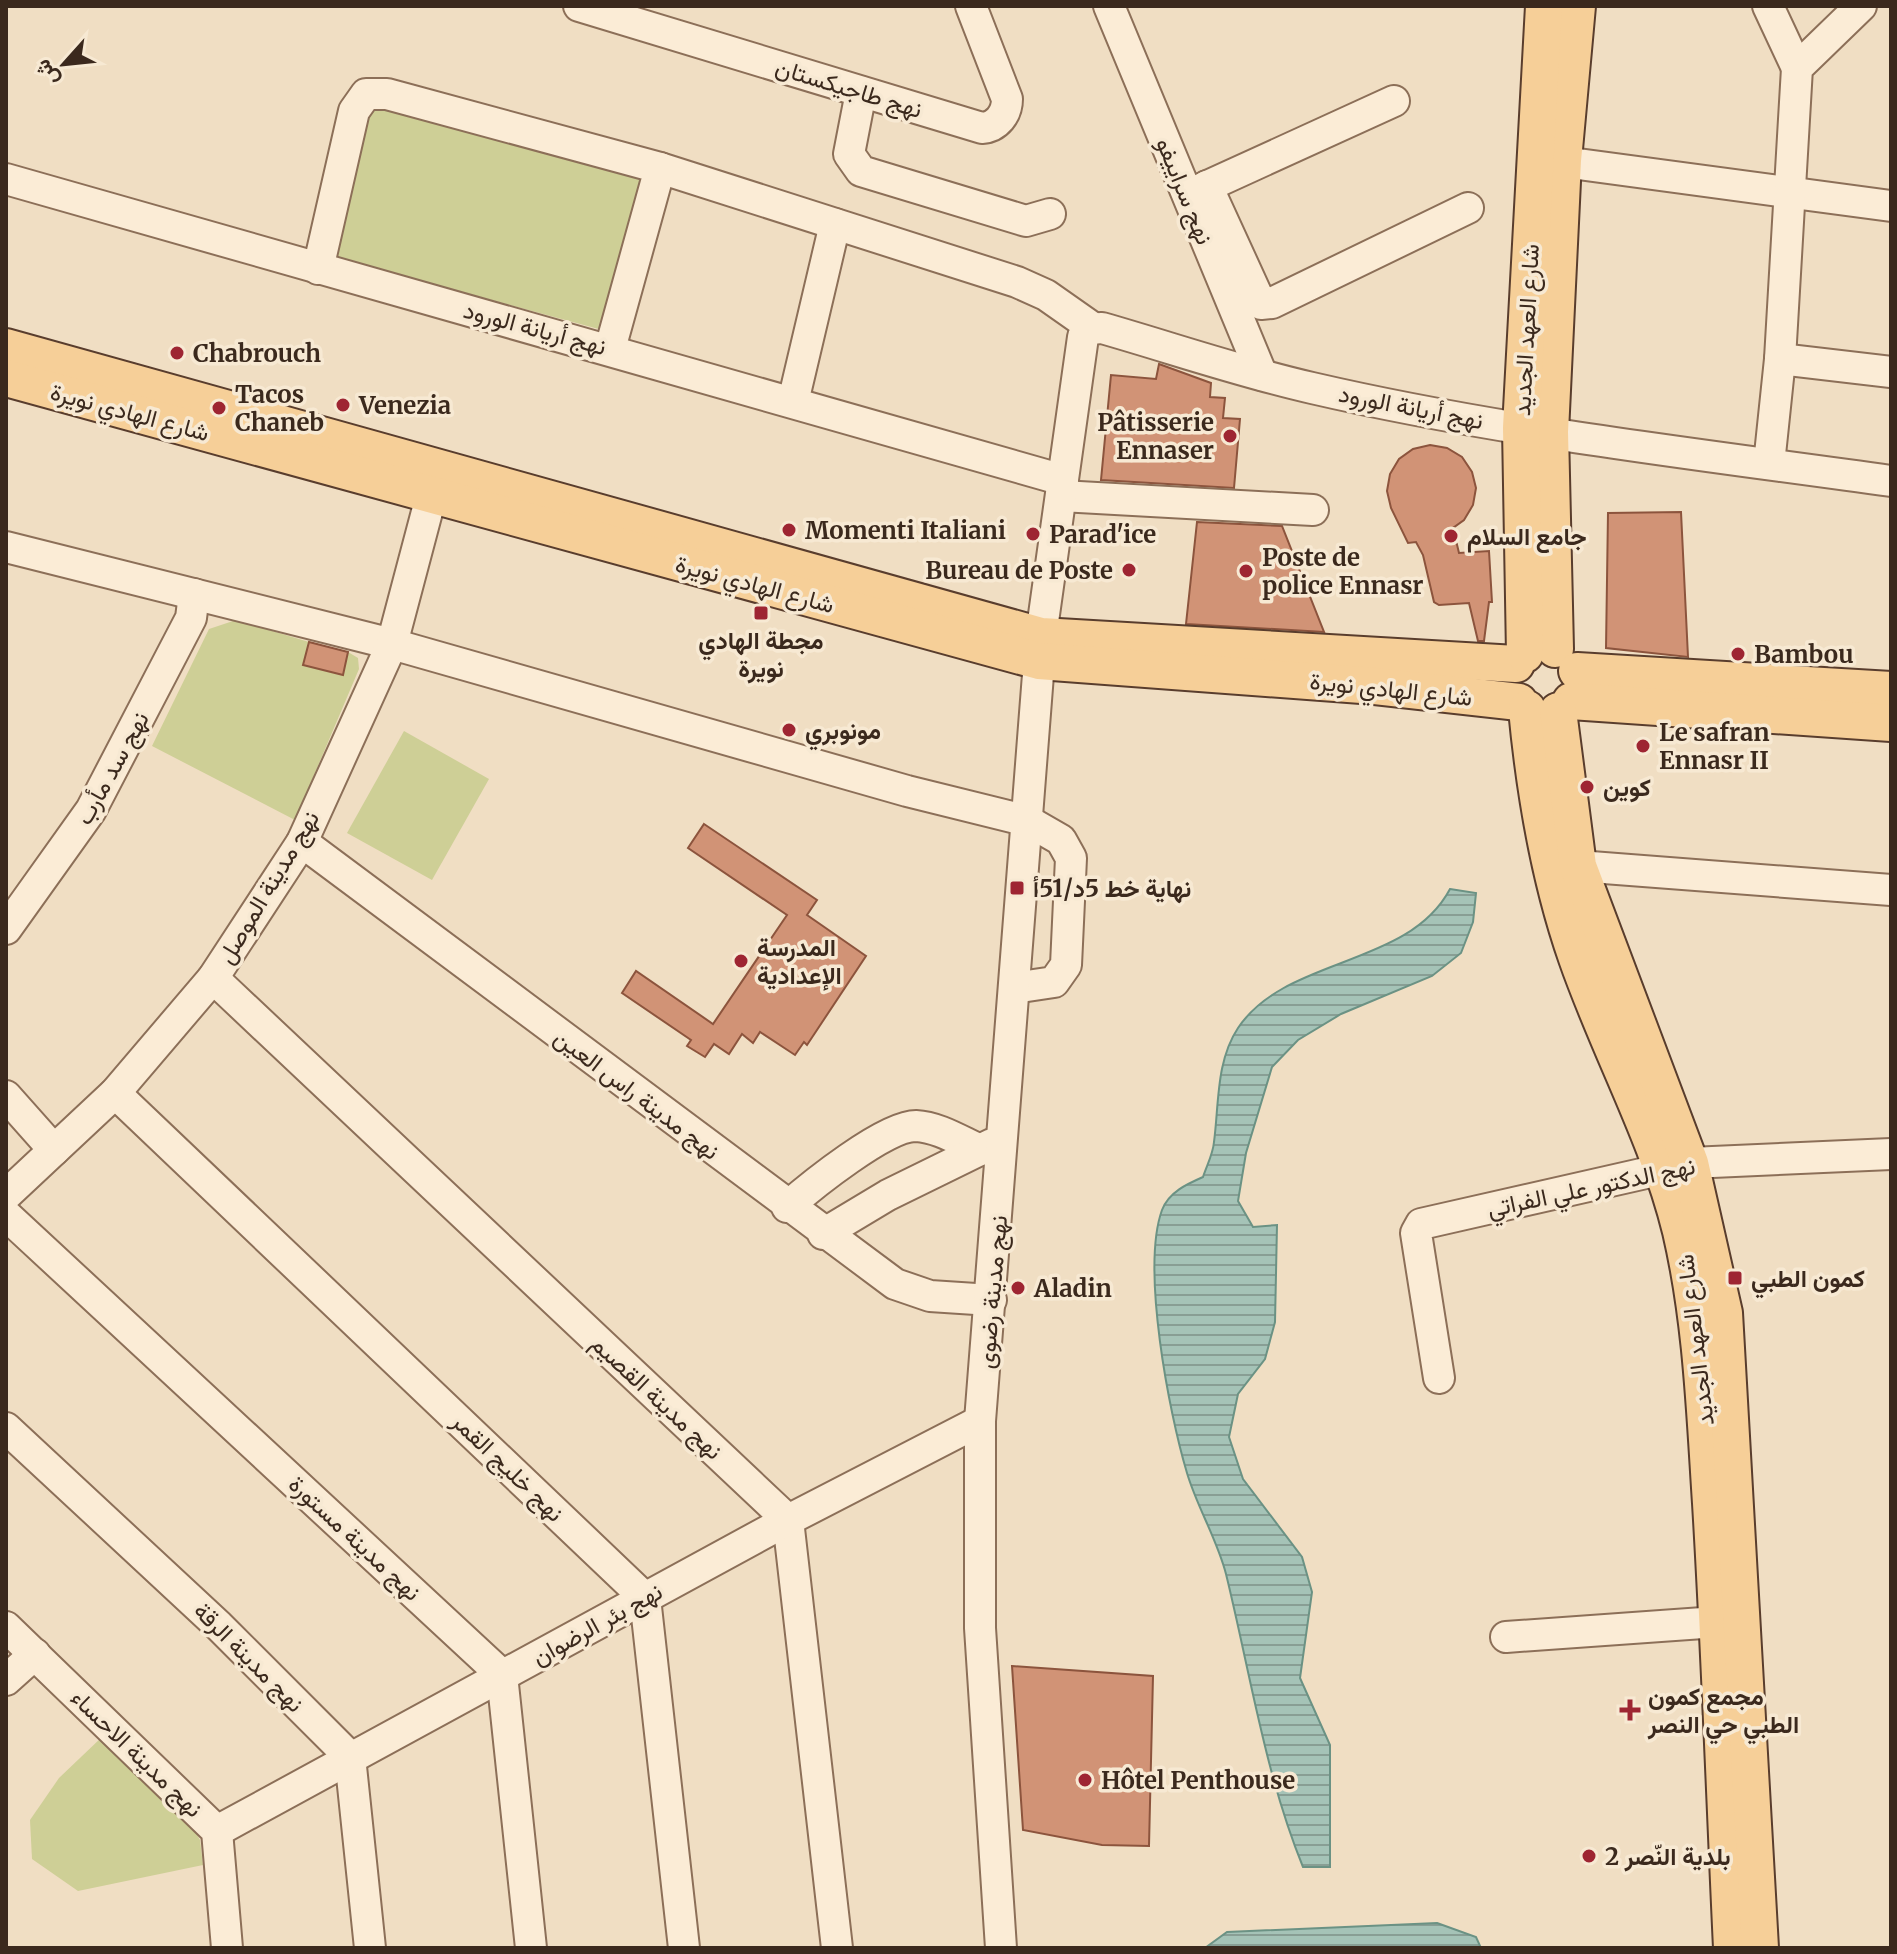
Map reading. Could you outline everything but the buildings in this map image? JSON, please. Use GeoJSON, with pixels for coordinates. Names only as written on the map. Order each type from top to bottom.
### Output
{"type":"FeatureCollection","features":[{"type":"Feature","properties":{"kind":"main road","name":"شارع العهد الجديد"},"geometry":{"type":"LineString","coordinates":[[1544,6],[1549,159],[1536,430],[1544,683],[1537,792],[1576,955],[1676,1166],[1680,1229],[1699,1331],[1717,1622],[1732,1948]]}},
{"type":"Feature","properties":{"kind":"main road","name":"شارع العهد الجديد"},"geometry":{"type":"LineString","coordinates":[[1549,159],[1577,6]]}},
{"type":"Feature","properties":{"kind":"main road","name":"شارع الهادي نويرة"},"geometry":{"type":"LineString","coordinates":[[6,347],[435,482]]}},
{"type":"Feature","properties":{"kind":"main road","name":"شارع الهادي نويرة"},"geometry":{"type":"LineString","coordinates":[[6,378],[435,482],[1040,649],[1544,683],[1891,723]]}},
{"type":"Feature","properties":{"kind":"main road","name":"شارع العهد الجديد"},"geometry":{"type":"LineString","coordinates":[[1544,683],[1578,866],[1724,1313],[1760,1948]]}},
{"type":"Feature","properties":{"kind":"main road","name":"شارع الهادي نويرة"},"geometry":{"type":"LineString","coordinates":[[1544,683],[1891,690]]}},
{"type":"Feature","properties":{"kind":"street","name":"نهج طاجيكستان"},"geometry":{"type":"LineString","coordinates":[[579,6],[982,128],[995,124],[1004,114],[1007,99],[971,6]]}},
{"type":"Feature","properties":{"kind":"street","name":"نهج سراييفو"},"geometry":{"type":"LineString","coordinates":[[1109,6],[1197,191],[1262,375]]}},
{"type":"Feature","properties":{"kind":"street"},"geometry":{"type":"LineString","coordinates":[[1768,6],[1797,68],[1780,359],[1769,464]]}},
{"type":"Feature","properties":{"kind":"street"},"geometry":{"type":"LineString","coordinates":[[1797,68],[1861,6]]}},
{"type":"Feature","properties":{"kind":"street","name":"نهج أريانة الورود"},"geometry":{"type":"LineString","coordinates":[[318,269],[354,111],[366,94],[378,91],[660,168],[1017,282],[1046,295],[1093,328],[1262,375],[1390,405],[1536,430],[1891,481]]}},
{"type":"Feature","properties":{"kind":"street"},"geometry":{"type":"LineString","coordinates":[[861,92],[849,154],[861,171],[1026,221],[1050,214]]}},
{"type":"Feature","properties":{"kind":"street"},"geometry":{"type":"LineString","coordinates":[[1394,101],[1197,191],[1261,304],[1272,303],[1468,208]]}},
{"type":"Feature","properties":{"kind":"street"},"geometry":{"type":"LineString","coordinates":[[1549,159],[1891,206]]}},
{"type":"Feature","properties":{"kind":"street"},"geometry":{"type":"LineString","coordinates":[[610,349],[660,168]]}},
{"type":"Feature","properties":{"kind":"street","name":"نهج أريانة الورود"},"geometry":{"type":"LineString","coordinates":[[6,179],[793,402],[1062,488],[1313,510]]}},
{"type":"Feature","properties":{"kind":"street"},"geometry":{"type":"LineString","coordinates":[[793,402],[835,224]]}},
{"type":"Feature","properties":{"kind":"street"},"geometry":{"type":"LineString","coordinates":[[1040,649],[1079,348],[1093,328]]}},
{"type":"Feature","properties":{"kind":"street"},"geometry":{"type":"LineString","coordinates":[[1780,359],[1891,372]]}},
{"type":"Feature","properties":{"kind":"street","name":"نهج مدينة الموصل"},"geometry":{"type":"LineString","coordinates":[[6,1195],[115,1093],[213,978],[302,842],[392,644],[435,482]]}},
{"type":"Feature","properties":{"kind":"street"},"geometry":{"type":"LineString","coordinates":[[6,547],[392,644],[907,791],[1028,821],[1061,840],[1071,858],[1066,965],[1054,982],[1014,988]]}},
{"type":"Feature","properties":{"kind":"street","name":"نهج سد مأرب"},"geometry":{"type":"LineString","coordinates":[[6,929],[91,810],[191,618],[194,594]]}},
{"type":"Feature","properties":{"kind":"street","name":"نهج مدينة رضوى"},"geometry":{"type":"LineString","coordinates":[[1001,1948],[980,1628],[980,1421],[991,1300],[992,1144],[1014,988],[1040,649]]}},
{"type":"Feature","properties":{"kind":"street","name":"نهج مدينة راس العين"},"geometry":{"type":"LineString","coordinates":[[302,842],[823,1234],[910,1291],[930,1296],[991,1300]]}},
{"type":"Feature","properties":{"kind":"street"},"geometry":{"type":"LineString","coordinates":[[1578,866],[1891,890]]}},
{"type":"Feature","properties":{"kind":"street","name":"نهج مدينة القصيم"},"geometry":{"type":"LineString","coordinates":[[213,978],[788,1520]]}},
{"type":"Feature","properties":{"kind":"street","name":"نهج خليج القمر"},"geometry":{"type":"LineString","coordinates":[[115,1093],[645,1598]]}},
{"type":"Feature","properties":{"kind":"street"},"geometry":{"type":"LineString","coordinates":[[6,1096],[54,1150]]}},
{"type":"Feature","properties":{"kind":"street"},"geometry":{"type":"LineString","coordinates":[[787,1207],[862,1150],[913,1126],[992,1144]]}},
{"type":"Feature","properties":{"kind":"street"},"geometry":{"type":"LineString","coordinates":[[823,1234],[888,1195],[992,1144]]}},
{"type":"Feature","properties":{"kind":"street","name":"نهج الدكتور علي الفراتي"},"geometry":{"type":"LineString","coordinates":[[1439,1378],[1416,1233],[1421,1224],[1676,1166],[1891,1154]]}},
{"type":"Feature","properties":{"kind":"street","name":"نهج مدينة مستورة"},"geometry":{"type":"LineString","coordinates":[[6,1215],[502,1675]]}},
{"type":"Feature","properties":{"kind":"street","name":"نهج بئر الرضوان"},"geometry":{"type":"LineString","coordinates":[[217,1831],[788,1520],[980,1421]]}},
{"type":"Feature","properties":{"kind":"street","name":"نهج مدينة الرقة"},"geometry":{"type":"LineString","coordinates":[[6,1428],[219,1626],[350,1757]]}},
{"type":"Feature","properties":{"kind":"street"},"geometry":{"type":"LineString","coordinates":[[788,1520],[837,1948]]}},
{"type":"Feature","properties":{"kind":"street"},"geometry":{"type":"LineString","coordinates":[[645,1598],[684,1948]]}},
{"type":"Feature","properties":{"kind":"street"},"geometry":{"type":"LineString","coordinates":[[1506,1637],[1717,1622]]}},
{"type":"Feature","properties":{"kind":"street","name":"نهج مدينة الاحساء"},"geometry":{"type":"LineString","coordinates":[[6,1627],[217,1831],[227,1948]]}},
{"type":"Feature","properties":{"kind":"street"},"geometry":{"type":"LineString","coordinates":[[6,1680],[35,1654]]}},
{"type":"Feature","properties":{"kind":"street"},"geometry":{"type":"LineString","coordinates":[[502,1675],[531,1948]]}},
{"type":"Feature","properties":{"kind":"street"},"geometry":{"type":"LineString","coordinates":[[350,1757],[370,1948]]}},
{"type":"Feature","properties":{"kind":"green space"},"geometry":{"type":"Polygon","coordinates":[[[370,103],[647,177],[606,331],[329,256],[370,103]]]}},
{"type":"Feature","properties":{"kind":"green space"},"geometry":{"type":"Polygon","coordinates":[[[236,620],[309,642],[304,665],[342,675],[348,652],[358,658],[359,669],[295,820],[152,746],[209,629],[236,620]]]}},
{"type":"Feature","properties":{"kind":"green space"},"geometry":{"type":"Polygon","coordinates":[[[404,731],[489,779],[432,880],[347,833],[404,731]]]}},
{"type":"Feature","properties":{"kind":"green space"},"geometry":{"type":"Polygon","coordinates":[[[102,1737],[192,1826],[200,1840],[203,1865],[78,1891],[32,1859],[30,1820],[59,1778],[102,1737]]]}},
{"type":"Feature","properties":{"kind":"shaded area"},"geometry":{"type":"Polygon","coordinates":[[[1450,889],[1476,893],[1473,922],[1461,953],[1432,976],[1341,1014],[1298,1040],[1272,1067],[1246,1153],[1238,1201],[1253,1227],[1277,1225],[1275,1322],[1265,1359],[1238,1394],[1229,1437],[1243,1479],[1302,1557],[1312,1592],[1300,1678],[1330,1745],[1330,1867],[1303,1867],[1268,1759],[1226,1574],[1191,1486],[1180,1447],[1160,1341],[1156,1303],[1156,1235],[1162,1210],[1169,1198],[1203,1177],[1213,1146],[1222,1069],[1238,1028],[1259,1005],[1285,987],[1406,934],[1431,915],[1450,889]]]}},
{"type":"Feature","properties":{"kind":"shaded area"},"geometry":{"type":"Polygon","coordinates":[[[1437,1923],[1476,1937],[1481,1948],[1205,1948],[1227,1932],[1437,1923]]]}},
{"type":"Feature","properties":{"kind":"place","name":"Chabrouch"},"geometry":{"type":"Point","coordinates":[177,353]}},
{"type":"Feature","properties":{"kind":"place","name":"Venezia"},"geometry":{"type":"Point","coordinates":[343,405]}},
{"type":"Feature","properties":{"kind":"place","name":"Tacos Chaneb"},"geometry":{"type":"Point","coordinates":[219,408]}},
{"type":"Feature","properties":{"kind":"place","name":"Pâtisserie Ennaser"},"geometry":{"type":"Point","coordinates":[1230,436]}},
{"type":"Feature","properties":{"kind":"place","name":"Momenti Italiani"},"geometry":{"type":"Point","coordinates":[789,530]}},
{"type":"Feature","properties":{"kind":"place","name":"Parad'ice"},"geometry":{"type":"Point","coordinates":[1033,534]}},
{"type":"Feature","properties":{"kind":"place","name":"جامع السلام"},"geometry":{"type":"Point","coordinates":[1451,536]}},
{"type":"Feature","properties":{"kind":"place","name":"Bureau de Poste"},"geometry":{"type":"Point","coordinates":[1129,570]}},
{"type":"Feature","properties":{"kind":"place","name":"Poste de police Ennasr"},"geometry":{"type":"Point","coordinates":[1246,571]}},
{"type":"Feature","properties":{"kind":"place","name":"مجطة الهادي نويرة"},"geometry":{"type":"Point","coordinates":[761,613]}},
{"type":"Feature","properties":{"kind":"place","name":"Bambou"},"geometry":{"type":"Point","coordinates":[1738,654]}},
{"type":"Feature","properties":{"kind":"place","name":"مونوبري"},"geometry":{"type":"Point","coordinates":[789,730]}},
{"type":"Feature","properties":{"kind":"place","name":"Le safran Ennasr II"},"geometry":{"type":"Point","coordinates":[1643,746]}},
{"type":"Feature","properties":{"kind":"place","name":"كوين"},"geometry":{"type":"Point","coordinates":[1587,787]}},
{"type":"Feature","properties":{"kind":"place","name":"نهاية خط 5د/51أ"},"geometry":{"type":"Point","coordinates":[1017,888]}},
{"type":"Feature","properties":{"kind":"place","name":"المدرسة الإعدادية"},"geometry":{"type":"Point","coordinates":[741,961]}},
{"type":"Feature","properties":{"kind":"place","name":"كمون الطبي"},"geometry":{"type":"Point","coordinates":[1735,1278]}},
{"type":"Feature","properties":{"kind":"place","name":"Aladin"},"geometry":{"type":"Point","coordinates":[1018,1288]}},
{"type":"Feature","properties":{"kind":"place","name":"مجمع كمون الطبي حي النصر"},"geometry":{"type":"Point","coordinates":[1630,1710]}},
{"type":"Feature","properties":{"kind":"place","name":"Hôtel Penthouse"},"geometry":{"type":"Point","coordinates":[1085,1780]}},
{"type":"Feature","properties":{"kind":"place","name":"بلدية النّصر 2"},"geometry":{"type":"Point","coordinates":[1589,1856]}}]}
